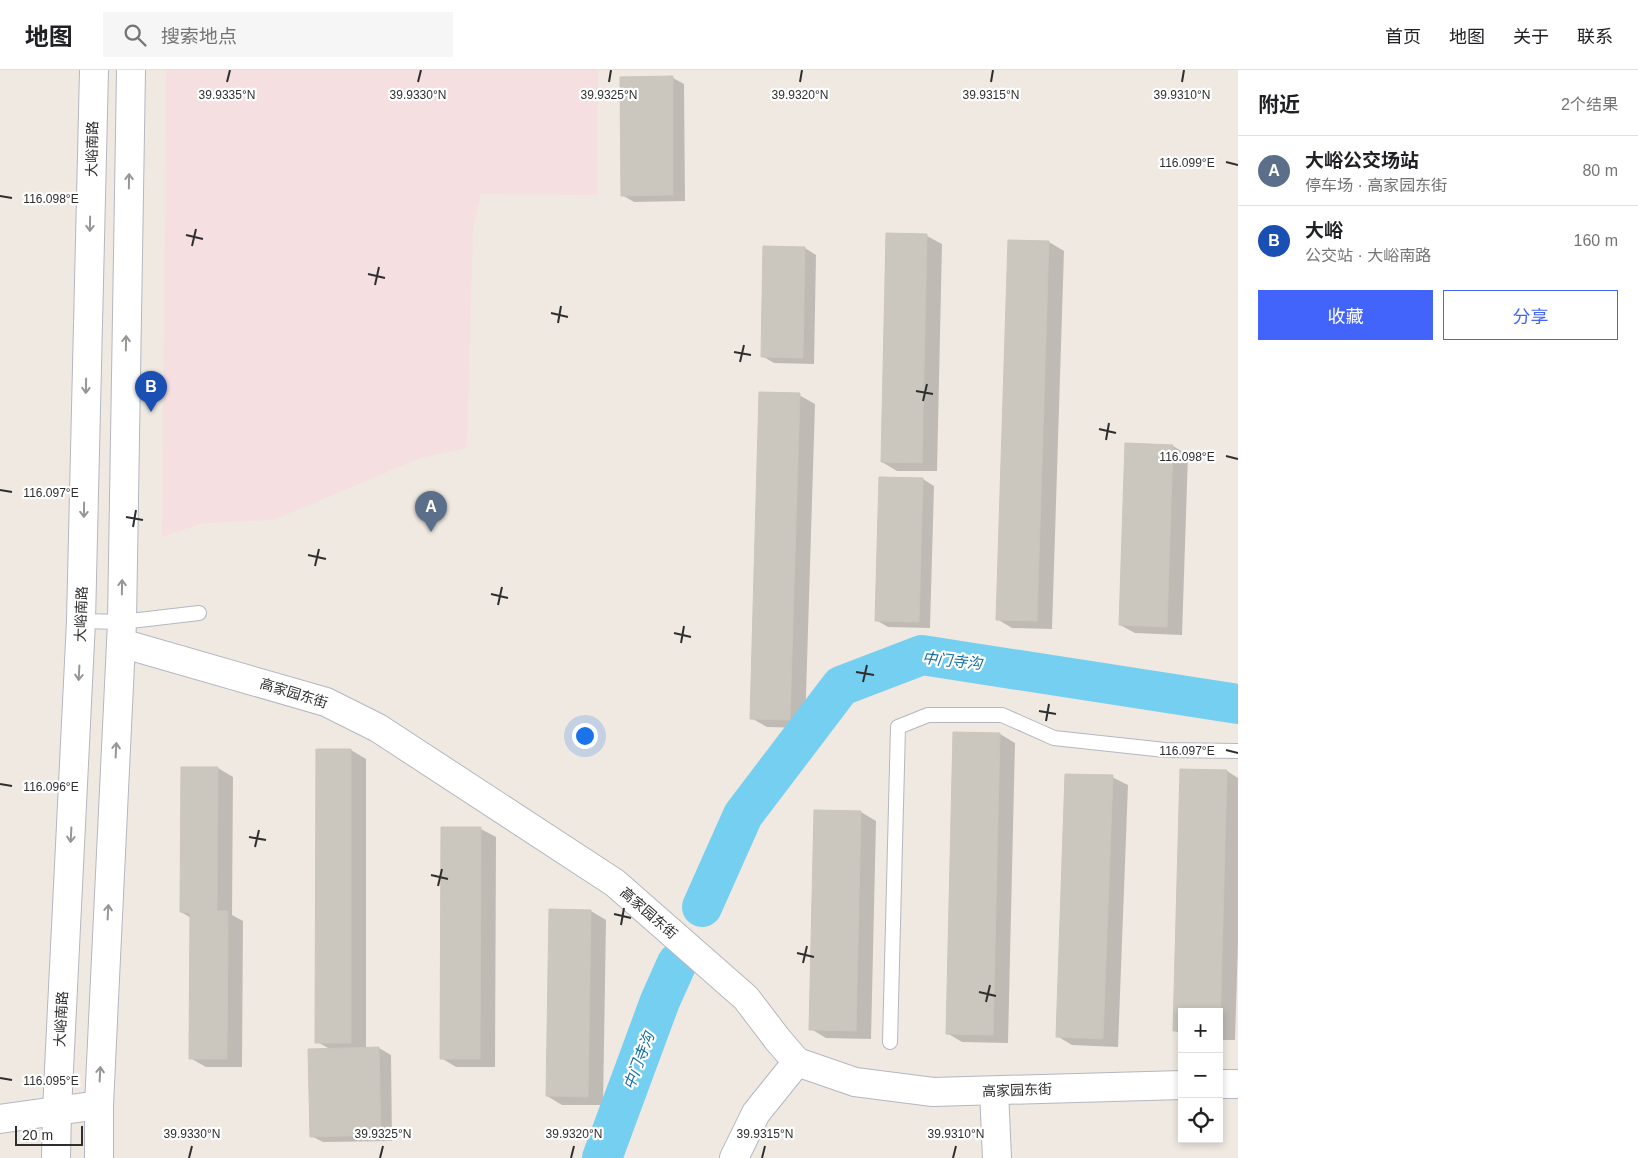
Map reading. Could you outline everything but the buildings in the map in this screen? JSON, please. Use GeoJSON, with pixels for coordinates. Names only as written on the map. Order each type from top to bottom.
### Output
{"type":"FeatureCollection","features":[{"type":"Feature","properties":{"kind":"main road","name":"大峪南路"},"geometry":{"type":"LineString","coordinates":[[56,1158],[81,620],[94,70]]}},
{"type":"Feature","properties":{"kind":"main road"},"geometry":{"type":"LineString","coordinates":[[99,1158],[99,1105],[121,632],[131,70]]}},
{"type":"Feature","properties":{"kind":"main road","name":"高家园东街"},"geometry":{"type":"LineString","coordinates":[[121,632],[326,702],[378,728],[616,883],[746,998],[797,1062],[855,1082],[933,1092],[1178,1086]]}},
{"type":"Feature","properties":{"kind":"main road"},"geometry":{"type":"LineString","coordinates":[[734,1158],[756,1113],[797,1062]]}},
{"type":"Feature","properties":{"kind":"main road"},"geometry":{"type":"LineString","coordinates":[[1223,1084],[1238,1084]]}},
{"type":"Feature","properties":{"kind":"main road"},"geometry":{"type":"LineString","coordinates":[[994,1091],[997,1158]]}},
{"type":"Feature","properties":{"kind":"main road"},"geometry":{"type":"LineString","coordinates":[[0,1119],[99,1105]]}},
{"type":"Feature","properties":{"kind":"lane"},"geometry":{"type":"LineString","coordinates":[[81,620],[121,632],[199,613]]}},
{"type":"Feature","properties":{"kind":"lane"},"geometry":{"type":"LineString","coordinates":[[890,1042],[898,727],[928,715],[1002,715],[1054,738],[1165,750],[1238,751]]}},
{"type":"Feature","properties":{"kind":"shaded area"},"geometry":{"type":"Polygon","coordinates":[[[166,70],[598,70],[597,195],[481,194],[473,230],[467,448],[421,458],[273,520],[203,523],[162,537],[166,70]]]}},
{"type":"Feature","properties":{"kind":"waterway","name":"中门寺沟"},"geometry":{"type":"LineString","coordinates":[[702,907],[743,815],[841,686],[922,655],[1238,704]]}},
{"type":"Feature","properties":{"kind":"waterway","name":"中门寺沟"},"geometry":{"type":"LineString","coordinates":[[602,1158],[660,1001],[677,963]]}},
{"type":"Feature","properties":{"kind":"place","name":"大峪"},"geometry":{"type":"Point","coordinates":[151,412]}},
{"type":"Feature","properties":{"kind":"place","name":"大峪公交场站"},"geometry":{"type":"Point","coordinates":[431,532]}}]}
